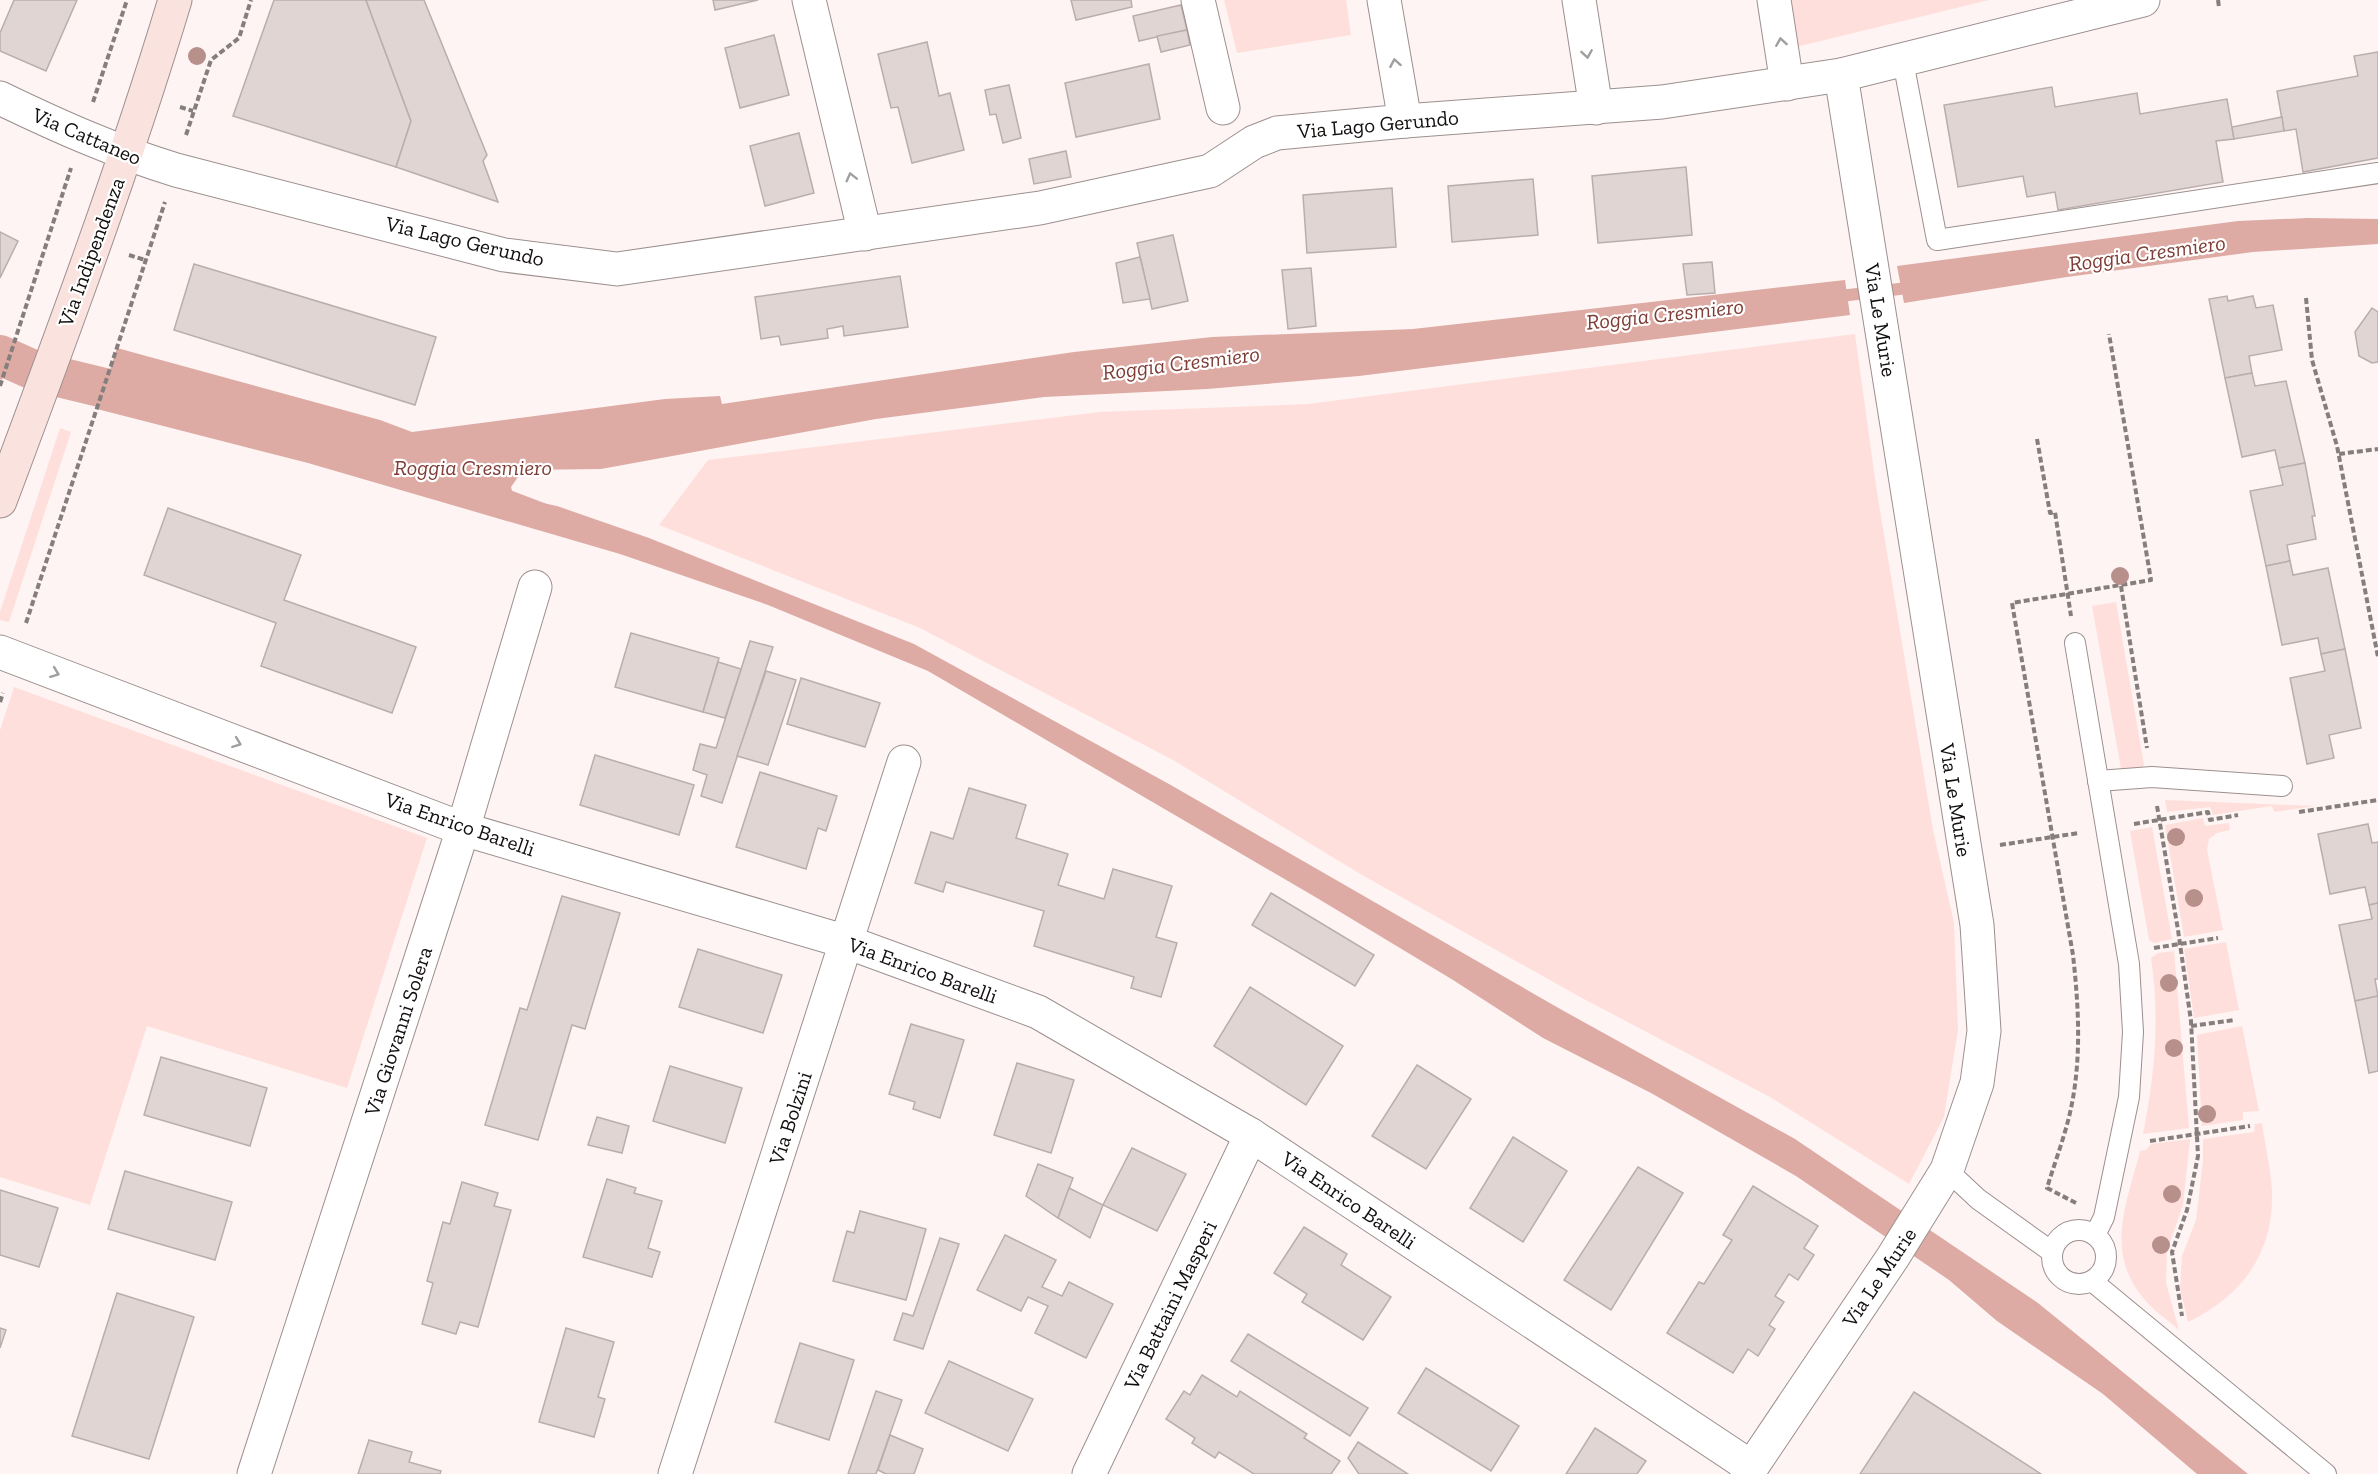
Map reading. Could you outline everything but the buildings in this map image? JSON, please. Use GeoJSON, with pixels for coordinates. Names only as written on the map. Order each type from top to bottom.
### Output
{"type":"FeatureCollection","features":[{"type":"Feature","properties":{"kind":"street","name":"Via Indipendenza"},"geometry":{"type":"LineString","coordinates":[[0,501],[126,155],[176,0]]}},
{"type":"Feature","properties":{"kind":"street"},"geometry":{"type":"LineString","coordinates":[[809,0],[865,234]]}},
{"type":"Feature","properties":{"kind":"street"},"geometry":{"type":"LineString","coordinates":[[1198,0],[1223,108]]}},
{"type":"Feature","properties":{"kind":"street"},"geometry":{"type":"LineString","coordinates":[[1384,0],[1405,120]]}},
{"type":"Feature","properties":{"kind":"street"},"geometry":{"type":"LineString","coordinates":[[1579,0],[1596,108]]}},
{"type":"Feature","properties":{"kind":"street"},"geometry":{"type":"LineString","coordinates":[[1774,0],[1787,84]]}},
{"type":"Feature","properties":{"kind":"street","name":"Via Lago Gerundo"},"geometry":{"type":"LineString","coordinates":[[176,170],[504,255],[617,269],[1040,207],[1210,171],[1254,142],[1277,133],[1405,120],[1662,102],[1841,75],[2143,0]]}},
{"type":"Feature","properties":{"kind":"street","name":"Via Le Murie"},"geometry":{"type":"LineString","coordinates":[[1749,1471],[1893,1257],[1947,1170],[1977,1083],[1984,1031],[1977,925],[1841,75]]}},
{"type":"Feature","properties":{"kind":"street","name":"Via Cattaneo"},"geometry":{"type":"LineString","coordinates":[[0,98],[126,155],[176,170]]}},
{"type":"Feature","properties":{"kind":"street","name":"Via Giovanni Solera"},"geometry":{"type":"LineString","coordinates":[[254,1474],[463,830],[535,587]]}},
{"type":"Feature","properties":{"kind":"street","name":"Via Enrico Barelli"},"geometry":{"type":"LineString","coordinates":[[7,655],[463,830],[847,942],[1038,1012],[1251,1135],[1749,1471]]}},
{"type":"Feature","properties":{"kind":"street","name":"Via Bolzini"},"geometry":{"type":"LineString","coordinates":[[675,1474],[904,762]]}},
{"type":"Feature","properties":{"kind":"street","name":"Via Battaini Masperi"},"geometry":{"type":"LineString","coordinates":[[1089,1474],[1251,1135]]}},
{"type":"Feature","properties":{"kind":"lane"},"geometry":{"type":"LineString","coordinates":[[1903,61],[1937,240],[2378,172]]}},
{"type":"Feature","properties":{"kind":"lane"},"geometry":{"type":"LineString","coordinates":[[2075,643],[2127,952],[2133,1032],[2129,1097],[2120,1146],[2104,1217],[2095,1235]]}},
{"type":"Feature","properties":{"kind":"lane"},"geometry":{"type":"LineString","coordinates":[[2098,781],[2152,777],[2282,786]]}},
{"type":"Feature","properties":{"kind":"lane"},"geometry":{"type":"LineString","coordinates":[[1947,1170],[1978,1199],[2052,1252]]}},
{"type":"Feature","properties":{"kind":"lane"},"geometry":{"type":"LineString","coordinates":[[2078,1230],[2095,1235],[2102,1241],[2107,1259],[2104,1268],[2092,1281],[2075,1284],[2059,1277],[2054,1269],[2052,1252],[2060,1237],[2078,1230]]}},
{"type":"Feature","properties":{"kind":"lane"},"geometry":{"type":"LineString","coordinates":[[2092,1281],[2195,1369],[2326,1474]]}},
{"type":"Feature","properties":{"kind":"path"},"geometry":{"type":"LineString","coordinates":[[2218,0],[2220,7]]}},
{"type":"Feature","properties":{"kind":"path"},"geometry":{"type":"LineString","coordinates":[[2306,298],[2312,360],[2325,398],[2339,454],[2378,657]]}},
{"type":"Feature","properties":{"kind":"path"},"geometry":{"type":"LineString","coordinates":[[0,386],[23,316]]}},
{"type":"Feature","properties":{"kind":"path"},"geometry":{"type":"LineString","coordinates":[[0,702],[7,655],[88,436],[121,336]]}},
{"type":"Feature","properties":{"kind":"path"},"geometry":{"type":"LineString","coordinates":[[2037,439],[2050,513],[2055,512],[2075,643]]}},
{"type":"Feature","properties":{"kind":"path"},"geometry":{"type":"LineString","coordinates":[[2339,454],[2378,449]]}},
{"type":"Feature","properties":{"kind":"path"},"geometry":{"type":"LineString","coordinates":[[2121,586],[2180,944],[2191,1026],[2198,1156],[2187,1210],[2172,1252],[2177,1292],[2195,1369]]}},
{"type":"Feature","properties":{"kind":"path"},"geometry":{"type":"LineString","coordinates":[[2292,813],[2378,800]]}},
{"type":"Feature","properties":{"kind":"path"},"geometry":{"type":"LineString","coordinates":[[1964,851],[2208,812],[2210,820],[2245,814]]}},
{"type":"Feature","properties":{"kind":"path"},"geometry":{"type":"LineString","coordinates":[[2127,952],[2218,938]]}},
{"type":"Feature","properties":{"kind":"path"},"geometry":{"type":"LineString","coordinates":[[2191,1026],[2235,1020]]}},
{"type":"Feature","properties":{"kind":"path"},"geometry":{"type":"LineString","coordinates":[[2120,1146],[2250,1126]]}},
{"type":"Feature","properties":{"kind":"shaded area"},"geometry":{"type":"Polygon","coordinates":[[[1224,0],[1346,0],[1351,35],[1237,53],[1224,0]]]}},
{"type":"Feature","properties":{"kind":"shaded area"},"geometry":{"type":"Polygon","coordinates":[[[1789,0],[1989,0],[1796,47],[1789,0]]]}},
{"type":"Feature","properties":{"kind":"shaded area"},"geometry":{"type":"Polygon","coordinates":[[[1855,334],[1876,486],[1933,830],[1954,923],[1958,1030],[1944,1117],[1909,1184],[1770,1097],[1582,998],[1362,875],[1173,760],[920,628],[659,525],[708,460],[1100,412],[1308,404],[1855,334]]]}},
{"type":"Feature","properties":{"kind":"shaded area"},"geometry":{"type":"Polygon","coordinates":[[[60,428],[71,432],[9,622],[0,620],[0,612],[60,428]]]}},
{"type":"Feature","properties":{"kind":"shaded area"},"geometry":{"type":"Polygon","coordinates":[[[2116,602],[2144,765],[2140,771],[2122,774],[2092,606],[2116,602]]]}},
{"type":"Feature","properties":{"kind":"shaded area"},"geometry":{"type":"Polygon","coordinates":[[[14,687],[427,838],[347,1088],[147,1026],[90,1205],[0,1177],[0,730],[14,687]]]}},
{"type":"Feature","properties":{"kind":"shaded area"},"geometry":{"type":"Polygon","coordinates":[[[2165,800],[2315,806],[2274,812],[2272,806],[2213,815],[2210,807],[2167,812],[2165,800]]]}},
{"type":"Feature","properties":{"kind":"shaded area"},"geometry":{"type":"Polygon","coordinates":[[[2203,818],[2205,826],[2229,823],[2230,830],[2217,833],[2209,839],[2207,850],[2223,930],[2184,937],[2165,825],[2203,818]]]}},
{"type":"Feature","properties":{"kind":"shaded area"},"geometry":{"type":"Polygon","coordinates":[[[2152,827],[2172,939],[2154,943],[2149,940],[2130,831],[2152,827]]]}},
{"type":"Feature","properties":{"kind":"shaded area"},"geometry":{"type":"Polygon","coordinates":[[[2226,942],[2239,1010],[2194,1018],[2184,949],[2226,942]]]}},
{"type":"Feature","properties":{"kind":"shaded area"},"geometry":{"type":"Polygon","coordinates":[[[2174,951],[2189,1128],[2143,1134],[2151,1090],[2156,1024],[2151,958],[2158,953],[2174,951]]]}},
{"type":"Feature","properties":{"kind":"shaded area"},"geometry":{"type":"Polygon","coordinates":[[[2242,1026],[2259,1111],[2243,1112],[2243,1120],[2202,1126],[2197,1035],[2242,1026]]]}},
{"type":"Feature","properties":{"kind":"shaded area"},"geometry":{"type":"Polygon","coordinates":[[[2262,1123],[2272,1192],[2271,1214],[2261,1253],[2239,1286],[2207,1311],[2188,1322],[2180,1289],[2182,1256],[2196,1220],[2203,1160],[2203,1139],[2254,1132],[2255,1124],[2262,1123]]]}},
{"type":"Feature","properties":{"kind":"shaded area"},"geometry":{"type":"Polygon","coordinates":[[[2190,1139],[2183,1205],[2167,1251],[2166,1283],[2179,1330],[2144,1299],[2132,1281],[2125,1263],[2122,1227],[2140,1151],[2146,1150],[2151,1144],[2190,1139]]]}},
{"type":"Feature","properties":{"kind":"water","name":"Roggia Cresmiero"},"geometry":{"type":"Polygon","coordinates":[[[2308,218],[2378,219],[2378,244],[2253,252],[2067,277],[1904,303],[1897,266],[2238,221],[2308,218]]]}},
{"type":"Feature","properties":{"kind":"water"},"geometry":{"type":"Polygon","coordinates":[[[1845,280],[1850,315],[1359,376],[1207,389],[1044,397],[876,419],[601,469],[523,470],[511,487],[515,503],[521,506],[527,507],[538,502],[557,506],[649,538],[914,644],[1169,784],[1562,1010],[1795,1139],[2038,1303],[2248,1474],[2197,1474],[2103,1394],[1997,1321],[1949,1280],[1796,1176],[1651,1093],[1543,1038],[1453,980],[1317,898],[928,671],[768,605],[620,554],[308,463],[97,409],[117,348],[380,420],[412,432],[665,399],[720,396],[722,404],[1074,352],[1212,337],[1413,329],[1845,280]]]}},
{"type":"Feature","properties":{"kind":"water"},"geometry":{"type":"Polygon","coordinates":[[[0,342],[13,347],[2,380],[0,379],[0,342]]]}},
{"type":"Feature","properties":{"kind":"waterway","name":"Roggia Cresmiero"},"geometry":{"type":"LineString","coordinates":[[1832,297],[1916,287]]}},
{"type":"Feature","properties":{"kind":"waterway","name":"Roggia Cresmiero"},"geometry":{"type":"LineString","coordinates":[[0,355],[38,372],[158,401]]}},
{"type":"Feature","properties":{"kind":"waterway"},"geometry":{"type":"LineString","coordinates":[[498,492],[546,510]]}}]}
